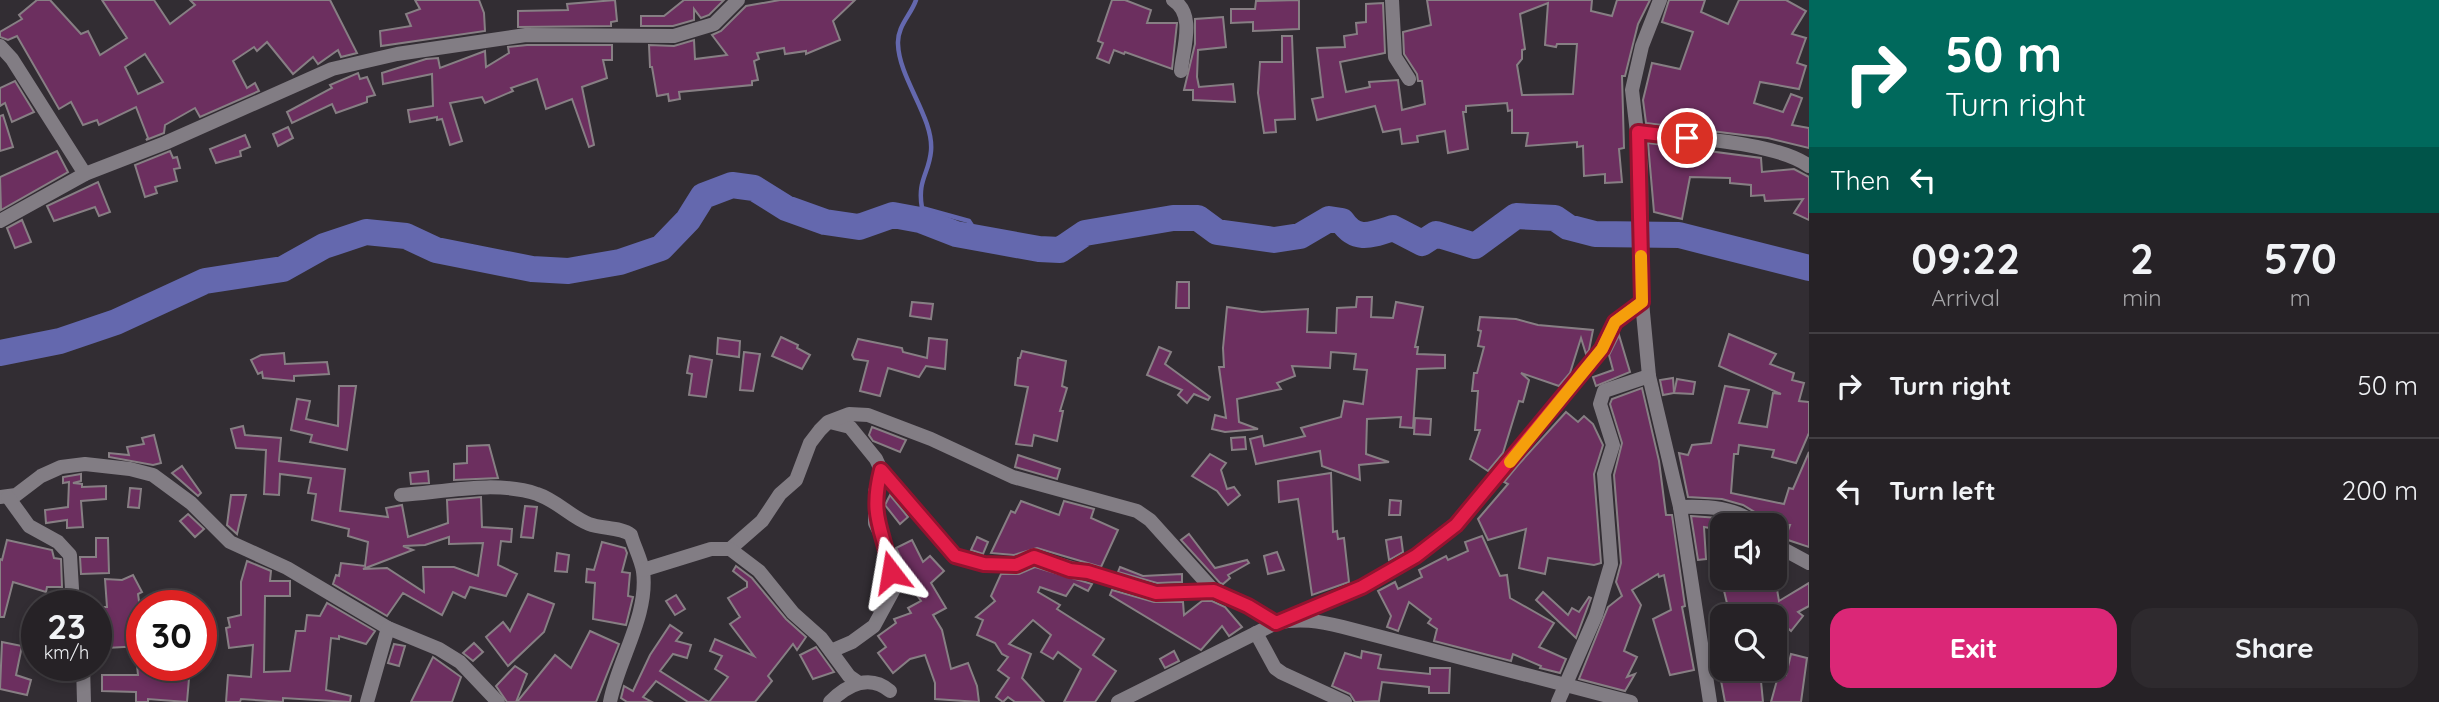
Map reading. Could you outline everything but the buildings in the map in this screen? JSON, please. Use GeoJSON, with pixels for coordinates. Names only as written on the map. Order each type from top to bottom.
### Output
{"type":"FeatureCollection","features":[{"type":"Feature","properties":{"kind":"street"},"geometry":{"type":"LineString","coordinates":[[0,220],[85,174],[165,143],[332,69],[397,54],[526,35],[674,36],[714,24],[738,0]]}},
{"type":"Feature","properties":{"kind":"street"},"geometry":{"type":"LineString","coordinates":[[1173,0],[1181,5],[1186,21],[1181,71]]}},
{"type":"Feature","properties":{"kind":"street"},"geometry":{"type":"LineString","coordinates":[[1392,0],[1395,57],[1409,79]]}},
{"type":"Feature","properties":{"kind":"street"},"geometry":{"type":"LineString","coordinates":[[1660,0],[1634,72],[1632,90],[1638,132],[1642,302],[1649,376],[1680,508],[1710,702]]}},
{"type":"Feature","properties":{"kind":"street"},"geometry":{"type":"LineString","coordinates":[[0,46],[12,59],[85,174]]}},
{"type":"Feature","properties":{"kind":"street"},"geometry":{"type":"LineString","coordinates":[[1638,132],[1803,155],[1809,166]]}},
{"type":"Feature","properties":{"kind":"street"},"geometry":{"type":"LineString","coordinates":[[1118,702],[1276,623],[1362,587],[1416,556],[1456,525],[1602,349],[1615,322],[1642,302]]}},
{"type":"Feature","properties":{"kind":"street"},"geometry":{"type":"LineString","coordinates":[[1558,702],[1596,615],[1611,564],[1604,474],[1613,445],[1600,404],[1604,391],[1649,376]]}},
{"type":"Feature","properties":{"kind":"street"},"geometry":{"type":"LineString","coordinates":[[730,549],[762,521],[780,494],[796,480],[810,443],[828,422],[849,414],[868,415],[931,439],[1013,477],[1137,511],[1150,520],[1214,591],[1248,606],[1276,623],[1314,620],[1631,702]]}},
{"type":"Feature","properties":{"kind":"street"},"geometry":{"type":"LineString","coordinates":[[828,422],[850,427],[876,459],[881,470],[955,556],[984,564],[1016,565],[1034,557],[1070,570],[1088,572],[1156,593],[1214,591]]}},
{"type":"Feature","properties":{"kind":"street"},"geometry":{"type":"LineString","coordinates":[[72,590],[69,555],[58,542],[29,526],[2,498],[61,467],[85,464],[130,469],[152,475],[191,503],[230,542],[287,568],[388,628],[439,649],[460,662],[498,702]]}},
{"type":"Feature","properties":{"kind":"street"},"geometry":{"type":"LineString","coordinates":[[831,651],[852,642],[874,626],[893,591],[886,545],[876,523],[875,492],[881,470]]}},
{"type":"Feature","properties":{"kind":"street"},"geometry":{"type":"LineString","coordinates":[[401,495],[511,488],[540,494],[585,523],[606,530],[626,531],[631,535],[643,570],[635,629],[610,702]]}},
{"type":"Feature","properties":{"kind":"street"},"geometry":{"type":"LineString","coordinates":[[1680,508],[1705,506],[1736,513]]}},
{"type":"Feature","properties":{"kind":"street"},"geometry":{"type":"LineString","coordinates":[[643,570],[711,549],[730,549],[759,571],[793,613],[821,638],[849,676],[859,682],[880,682],[890,691]]}},
{"type":"Feature","properties":{"kind":"street"},"geometry":{"type":"LineString","coordinates":[[1787,551],[1809,563]]}},
{"type":"Feature","properties":{"kind":"street"},"geometry":{"type":"LineString","coordinates":[[367,702],[388,628]]}},
{"type":"Feature","properties":{"kind":"street"},"geometry":{"type":"LineString","coordinates":[[1256,633],[1275,668],[1345,702]]}},
{"type":"Feature","properties":{"kind":"street"},"geometry":{"type":"LineString","coordinates":[[83,681],[83,702]]}},
{"type":"Feature","properties":{"kind":"street"},"geometry":{"type":"LineString","coordinates":[[830,702],[859,682]]}},
{"type":"Feature","properties":{"kind":"waterway"},"geometry":{"type":"LineString","coordinates":[[916,0],[902,26],[898,44],[904,71],[930,138],[930,159],[921,191],[922,208],[969,221],[981,239]]}},
{"type":"Feature","properties":{"kind":"waterway"},"geometry":{"type":"LineString","coordinates":[[0,353],[60,341],[116,322],[205,281],[283,269],[324,246],[366,232],[406,236],[436,250],[532,269],[568,271],[620,262],[661,248],[688,220],[703,196],[732,185],[754,188],[786,208],[825,222],[859,227],[893,215],[920,220],[956,234],[1039,249],[1060,250],[1085,233],[1173,218],[1198,218],[1217,232],[1274,240],[1300,236],[1329,219],[1342,221],[1347,228],[1358,234],[1371,234],[1393,228],[1422,243],[1436,234],[1475,246],[1516,216],[1555,218],[1568,227],[1595,234],[1679,235],[1809,268]]}},
{"type":"Feature","properties":{"kind":"slow traffic"},"geometry":{"type":"LineString","coordinates":[[1510,462],[1602,349],[1615,322],[1642,302],[1641,256]]}},
{"type":"Feature","properties":{"kind":"route"},"geometry":{"type":"LineString","coordinates":[[891,572],[886,545],[876,523],[875,492],[881,470],[955,556],[984,564],[1016,565],[1034,557],[1070,570],[1088,572],[1156,593],[1214,591],[1248,606],[1276,623],[1362,587],[1416,556],[1456,525],[1602,349],[1615,322],[1642,302],[1641,167],[1638,132],[1687,138]]}}]}
